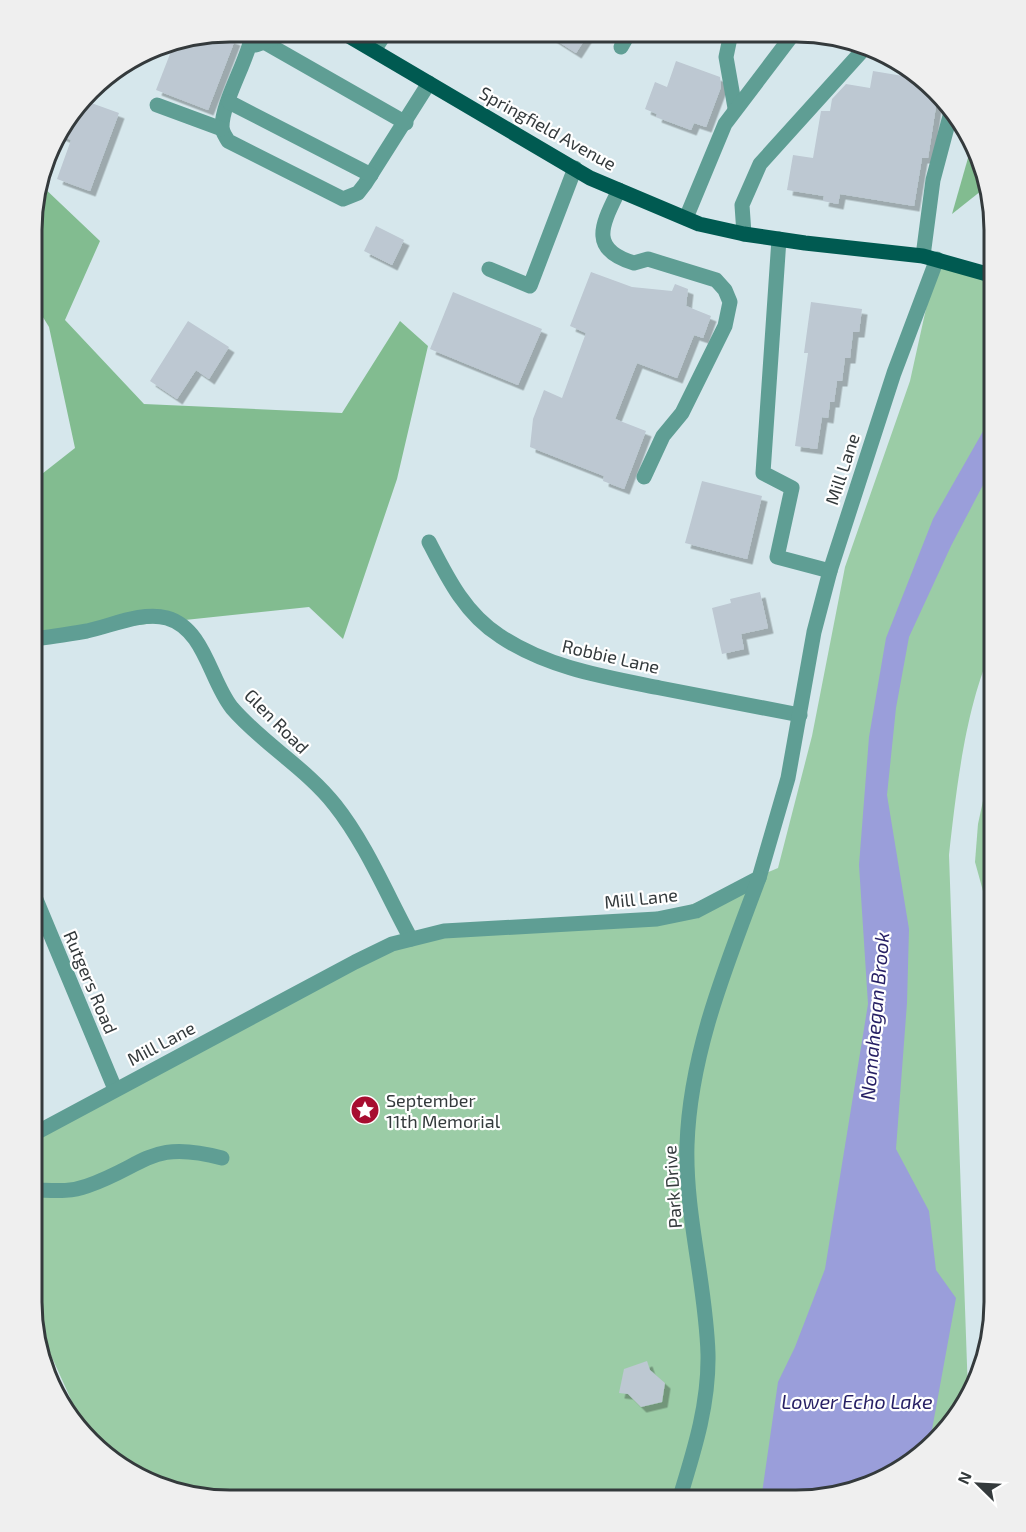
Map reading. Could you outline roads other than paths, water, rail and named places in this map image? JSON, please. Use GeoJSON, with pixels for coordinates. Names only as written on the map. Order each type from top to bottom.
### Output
{"type":"FeatureCollection","features":[{"type":"Feature","properties":{"kind":"main road","name":"Springfield Avenue"},"geometry":{"type":"LineString","coordinates":[[361,42],[575,168],[619,190],[686,218],[744,234],[930,257],[984,273]]}},
{"type":"Feature","properties":{"kind":"street"},"geometry":{"type":"LineString","coordinates":[[255,42],[229,102],[222,129],[228,141],[343,199],[358,193],[406,123],[429,83]]}},
{"type":"Feature","properties":{"kind":"street"},"geometry":{"type":"LineString","coordinates":[[260,42],[406,123]]}},
{"type":"Feature","properties":{"kind":"street"},"geometry":{"type":"LineString","coordinates":[[375,49],[380,42]]}},
{"type":"Feature","properties":{"kind":"street"},"geometry":{"type":"LineString","coordinates":[[621,47],[624,42]]}},
{"type":"Feature","properties":{"kind":"street"},"geometry":{"type":"LineString","coordinates":[[729,42],[726,57],[735,108]]}},
{"type":"Feature","properties":{"kind":"street"},"geometry":{"type":"LineString","coordinates":[[686,218],[719,136],[735,108],[787,42]]}},
{"type":"Feature","properties":{"kind":"street"},"geometry":{"type":"LineString","coordinates":[[744,234],[742,205],[760,164],[860,53]]}},
{"type":"Feature","properties":{"kind":"street"},"geometry":{"type":"LineString","coordinates":[[229,102],[371,175]]}},
{"type":"Feature","properties":{"kind":"street"},"geometry":{"type":"LineString","coordinates":[[157,105],[222,129]]}},
{"type":"Feature","properties":{"kind":"street","name":"Mill Lane"},"geometry":{"type":"LineString","coordinates":[[42,1130],[115,1089],[392,944],[444,931],[657,920],[696,911],[759,878],[788,778],[814,632],[830,571],[930,257],[933,180],[949,121]]}},
{"type":"Feature","properties":{"kind":"street"},"geometry":{"type":"LineString","coordinates":[[489,269],[530,286],[575,168]]}},
{"type":"Feature","properties":{"kind":"street"},"geometry":{"type":"LineString","coordinates":[[619,190],[603,223],[602,238],[608,251],[634,263],[648,259],[716,280],[725,290],[730,302],[725,326],[682,414],[663,436],[644,477]]}},
{"type":"Feature","properties":{"kind":"street"},"geometry":{"type":"LineString","coordinates":[[779,239],[763,473],[792,488],[777,557],[830,571]]}},
{"type":"Feature","properties":{"kind":"street","name":"Robbie Lane"},"geometry":{"type":"LineString","coordinates":[[429,542],[450,584],[473,614],[498,636],[524,650],[587,674],[800,715]]}},
{"type":"Feature","properties":{"kind":"street","name":"Glen Road"},"geometry":{"type":"LineString","coordinates":[[42,638],[88,630],[137,618],[166,618],[182,625],[195,638],[231,706],[262,739],[334,804],[351,828],[411,939]]}},
{"type":"Feature","properties":{"kind":"street","name":"Park Drive"},"geometry":{"type":"LineString","coordinates":[[682,1490],[703,1419],[708,1352],[688,1184],[690,1106],[702,1046],[721,980],[759,878]]}},
{"type":"Feature","properties":{"kind":"street","name":"Rutgers Road"},"geometry":{"type":"LineString","coordinates":[[42,914],[115,1089]]}},
{"type":"Feature","properties":{"kind":"street"},"geometry":{"type":"LineString","coordinates":[[42,1190],[53,1192],[87,1186],[159,1152],[186,1150],[222,1158]]}},
{"type":"Feature","properties":{"kind":"water"},"geometry":{"type":"Polygon","coordinates":[[[984,430],[984,483],[951,546],[909,637],[896,708],[887,795],[909,929],[907,1003],[896,1149],[929,1211],[936,1270],[956,1298],[932,1431],[920,1443],[890,1465],[856,1480],[820,1488],[762,1490],[778,1382],[795,1347],[825,1269],[868,1004],[859,865],[869,737],[886,638],[933,519],[984,430]]]}},
{"type":"Feature","properties":{"kind":"place","name":"September 11th Memorial"},"geometry":{"type":"Point","coordinates":[365,1110]}},
{"type":"Feature","properties":{"kind":"water label","name":"Nomahegan Brook"},"geometry":{"type":"Point","coordinates":[874,1016]}},
{"type":"Feature","properties":{"kind":"water label","name":"Lower Echo Lake"},"geometry":{"type":"Point","coordinates":[857,1401]}}]}
